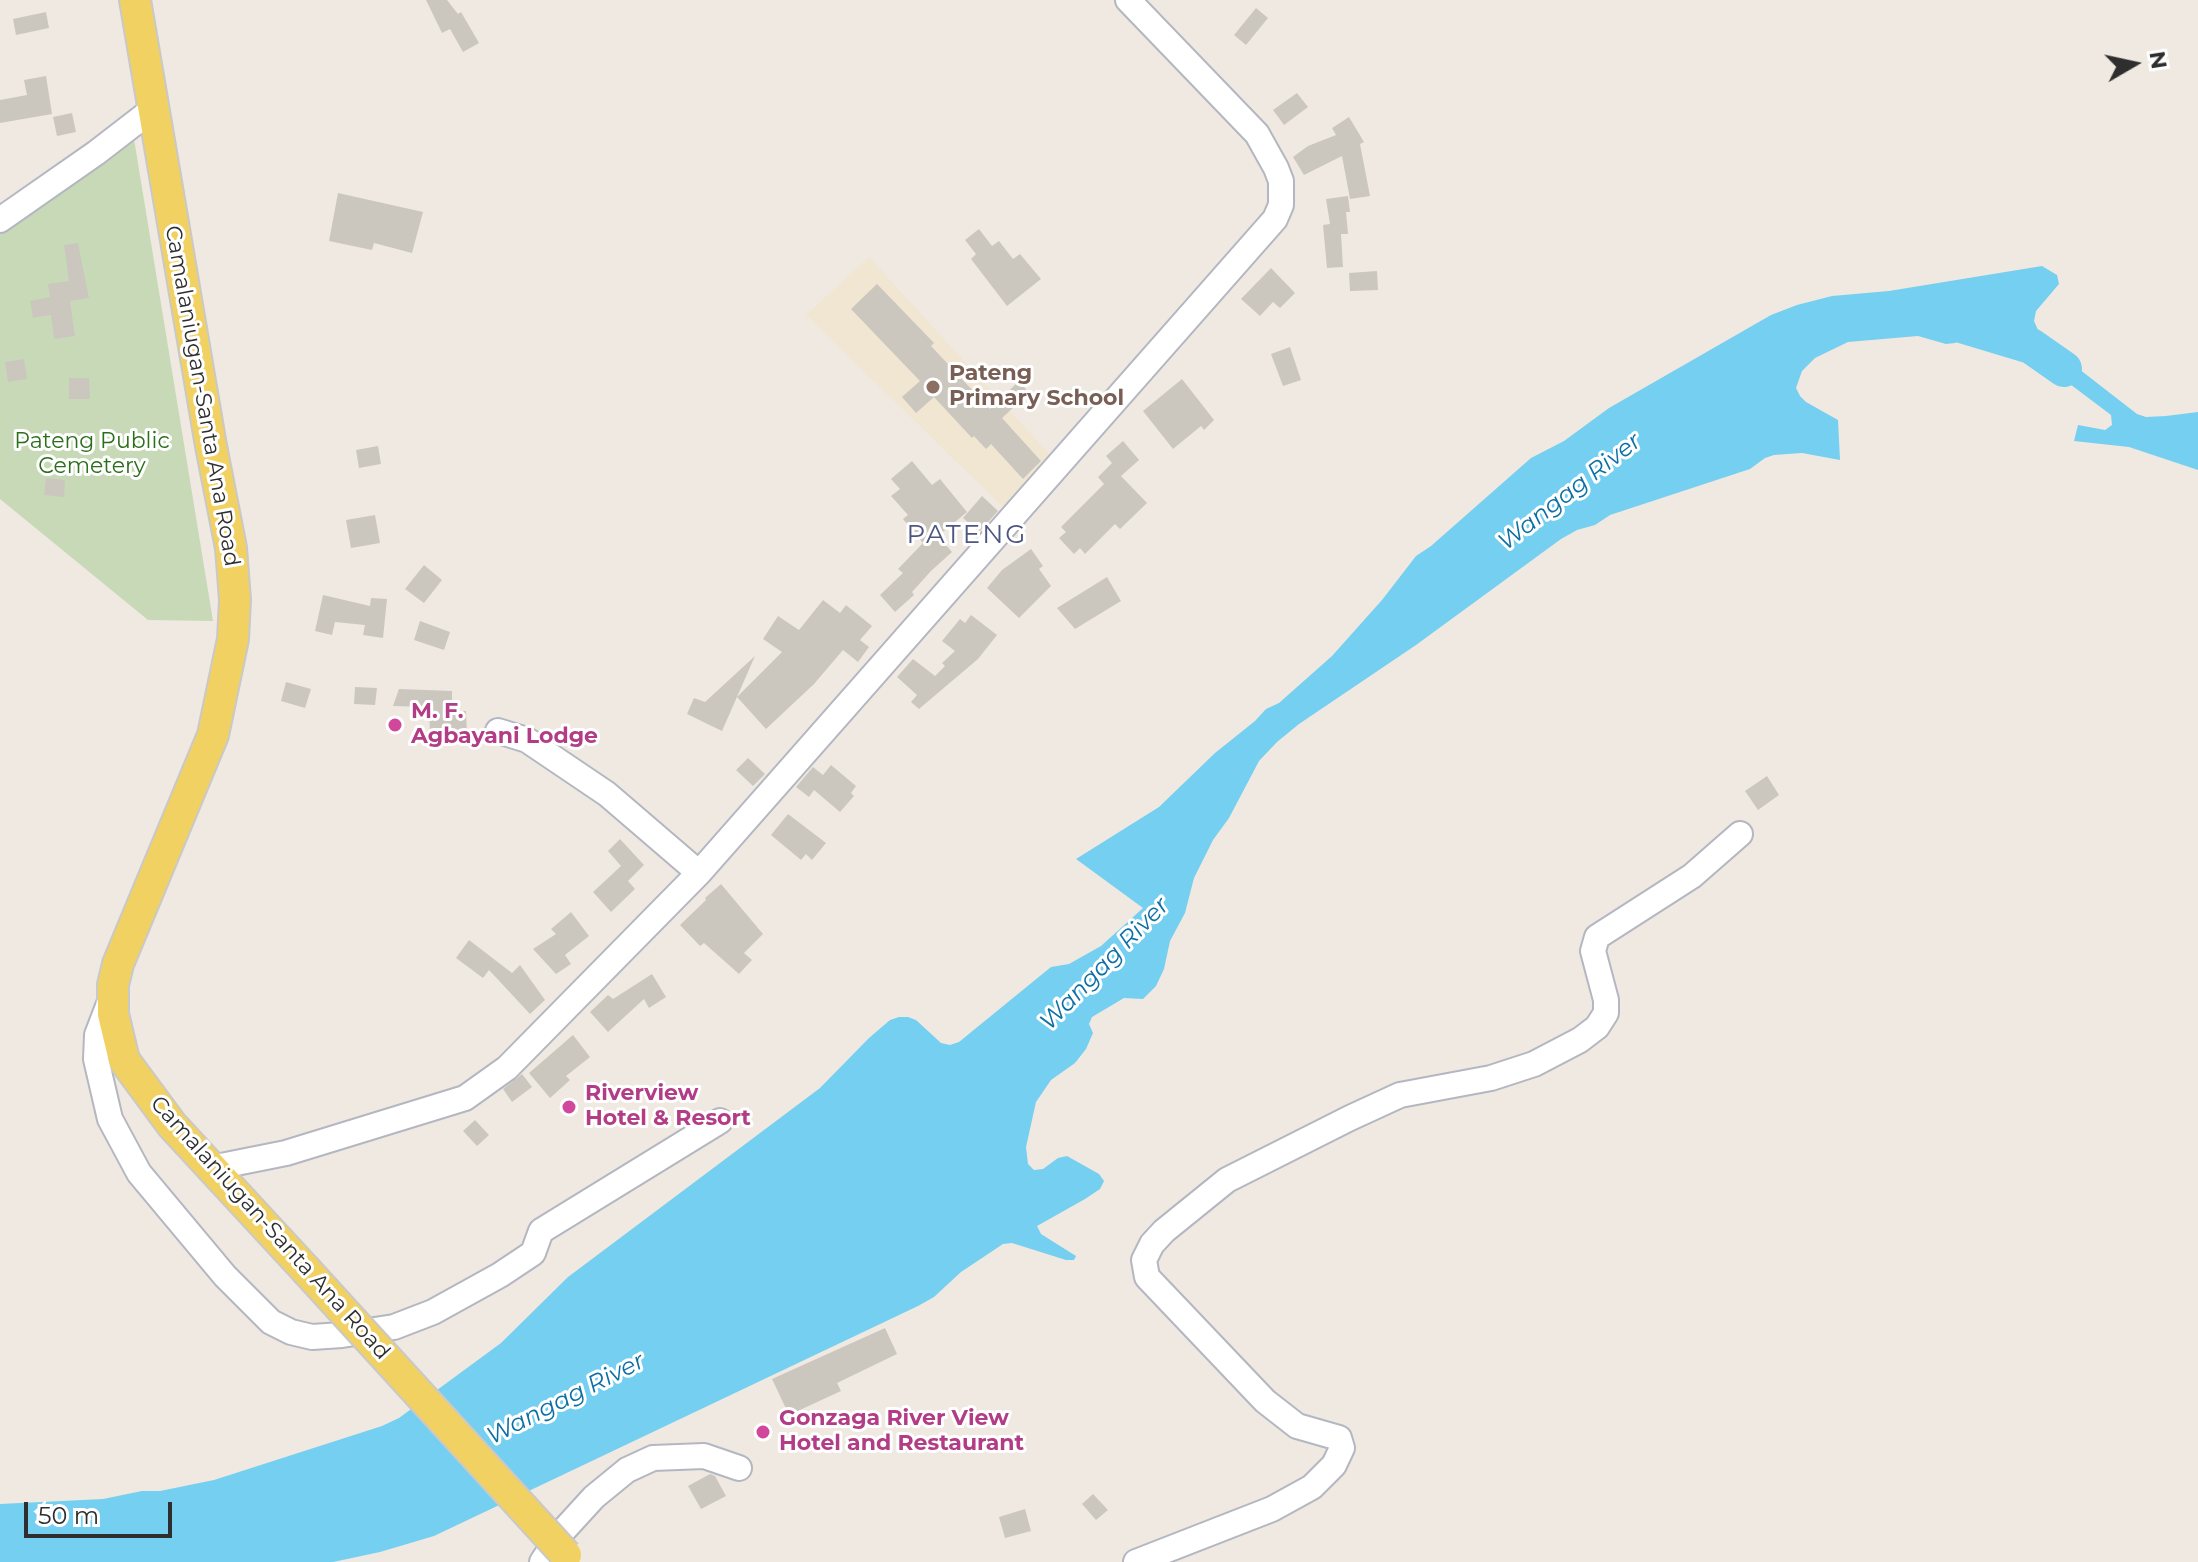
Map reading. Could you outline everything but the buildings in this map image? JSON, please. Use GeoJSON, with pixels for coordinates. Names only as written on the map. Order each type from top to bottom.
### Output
{"type":"FeatureCollection","features":[{"type":"Feature","properties":{"kind":"main road","name":"Camalaniugan-Santa Ana Road"},"geometry":{"type":"LineString","coordinates":[[135,0],[231,548],[235,600],[233,639],[213,735],[118,964],[113,994],[117,1037],[124,1060],[172,1125],[306,1270],[560,1560]]}},
{"type":"Feature","properties":{"kind":"street"},"geometry":{"type":"LineString","coordinates":[[211,1168],[286,1153],[465,1098],[487,1085],[699,873],[1275,219],[1281,205],[1281,181],[1257,134],[1128,0]]}},
{"type":"Feature","properties":{"kind":"street"},"geometry":{"type":"LineString","coordinates":[[0,220],[153,109]]}},
{"type":"Feature","properties":{"kind":"street"},"geometry":{"type":"LineString","coordinates":[[498,731],[527,740],[607,794],[699,873]]}},
{"type":"Feature","properties":{"kind":"street"},"geometry":{"type":"LineString","coordinates":[[1136,1562],[1272,1509],[1312,1487],[1334,1465],[1342,1448],[1339,1438],[1297,1426],[1265,1401],[1147,1277],[1144,1260],[1152,1244],[1227,1180],[1350,1118],[1400,1095],[1491,1078],[1534,1064],[1580,1040],[1597,1027],[1606,1013],[1606,1000],[1593,951],[1597,937],[1692,876],[1740,834]]}},
{"type":"Feature","properties":{"kind":"street"},"geometry":{"type":"LineString","coordinates":[[113,994],[97,1035],[96,1059],[110,1119],[139,1173],[225,1276],[271,1322],[291,1332],[312,1337],[394,1327],[433,1312],[533,1253],[541,1231],[720,1121]]}},
{"type":"Feature","properties":{"kind":"street"},"geometry":{"type":"LineString","coordinates":[[560,1560],[562,1532],[594,1497],[627,1470],[653,1458],[704,1456],[739,1468]]}},
{"type":"Feature","properties":{"kind":"shaded area","name":"Pateng Primary School"},"geometry":{"type":"Polygon","coordinates":[[[869,257],[1053,458],[1007,511],[806,315],[869,257]]]}},
{"type":"Feature","properties":{"kind":"green space","name":"Pateng Public Cemetery"},"geometry":{"type":"Polygon","coordinates":[[[134,139],[213,621],[148,620],[0,499],[0,233],[134,139]]]}},
{"type":"Feature","properties":{"kind":"water"},"geometry":{"type":"Polygon","coordinates":[[[2042,266],[2057,275],[2059,284],[2036,311],[2034,321],[2038,330],[2079,369],[2137,414],[2146,417],[2198,412],[2198,470],[2129,447],[2074,441],[2078,425],[2105,430],[2112,425],[2111,415],[2050,369],[2026,357],[2018,332],[2011,326],[2001,324],[1946,344],[1918,336],[1848,342],[1815,358],[1802,371],[1796,388],[1806,402],[1838,420],[1840,460],[1802,453],[1774,455],[1750,469],[1610,515],[1595,525],[1577,530],[1299,724],[1259,761],[1194,878],[1185,913],[1170,941],[1164,969],[1156,986],[1143,999],[1124,998],[1092,1017],[1089,1024],[1093,1033],[1086,1049],[1075,1063],[1051,1080],[1036,1102],[1026,1147],[1028,1164],[1034,1170],[1043,1169],[1058,1158],[1067,1156],[1099,1174],[1104,1181],[1100,1189],[1037,1226],[1041,1234],[1076,1256],[1074,1260],[1012,1243],[1003,1244],[918,1306],[434,1536],[380,1552],[333,1562],[0,1562],[0,1504],[103,1499],[214,1480],[399,1418],[501,1343],[568,1277],[820,1088],[890,1020],[908,1017],[916,1020],[941,1043],[950,1045],[959,1042],[1051,967],[1069,964],[1101,946],[1143,908],[1076,859],[1159,807],[1215,753],[1332,656],[1416,556],[1531,458],[1564,441],[1609,408],[1771,315],[1797,305],[1832,296],[1889,291],[2042,266]]]}},
{"type":"Feature","properties":{"kind":"waterway","name":"Wangag River"},"geometry":{"type":"LineString","coordinates":[[1938,318],[2031,346],[2064,369]]}},
{"type":"Feature","properties":{"kind":"place","name":"Pateng Primary School"},"geometry":{"type":"Point","coordinates":[933,387]}},
{"type":"Feature","properties":{"kind":"place","name":"M. F. Agbayani Lodge"},"geometry":{"type":"Point","coordinates":[395,725]}},
{"type":"Feature","properties":{"kind":"place","name":"Riverview Hotel & Resort"},"geometry":{"type":"Point","coordinates":[569,1107]}},
{"type":"Feature","properties":{"kind":"place","name":"Gonzaga River View Hotel and Restaurant"},"geometry":{"type":"Point","coordinates":[763,1432]}},
{"type":"Feature","properties":{"kind":"district","name":"PATENG"},"geometry":{"type":"Point","coordinates":[967,535]}}]}
